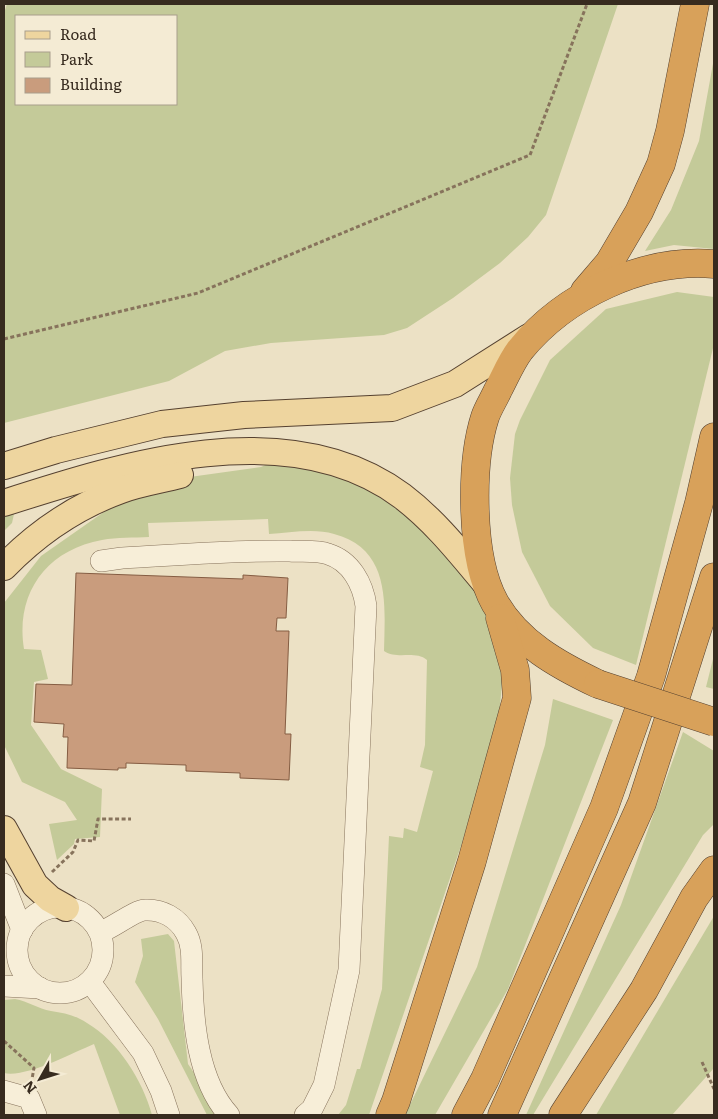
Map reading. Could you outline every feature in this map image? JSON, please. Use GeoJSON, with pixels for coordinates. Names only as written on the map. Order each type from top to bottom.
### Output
{"type":"FeatureCollection","features":[{"type":"Feature","properties":{"kind":"highway"},"geometry":{"type":"LineString","coordinates":[[572,305],[610,263],[639,212],[662,164],[695,4]]}},
{"type":"Feature","properties":{"kind":"highway"},"geometry":{"type":"LineString","coordinates":[[390,1115],[472,861],[517,698],[510,650],[491,594],[475,534],[476,456],[485,416],[520,351],[542,328],[572,305],[616,281],[662,266],[713,264]]}},
{"type":"Feature","properties":{"kind":"highway"},"geometry":{"type":"LineString","coordinates":[[466,1115],[485,1079],[604,808],[651,676],[699,503],[714,437]]}},
{"type":"Feature","properties":{"kind":"highway"},"geometry":{"type":"LineString","coordinates":[[502,1115],[642,803],[714,577]]}},
{"type":"Feature","properties":{"kind":"highway"},"geometry":{"type":"LineString","coordinates":[[491,594],[519,634],[560,666],[598,684],[714,722]]}},
{"type":"Feature","properties":{"kind":"highway"},"geometry":{"type":"LineString","coordinates":[[563,1115],[644,990],[694,898],[714,870]]}},
{"type":"Feature","properties":{"kind":"main road"},"geometry":{"type":"LineString","coordinates":[[4,466],[56,450],[162,424],[244,415],[392,408],[455,384],[542,328]]}},
{"type":"Feature","properties":{"kind":"main road"},"geometry":{"type":"LineString","coordinates":[[4,503],[68,482],[164,460],[262,450],[315,456],[349,467],[382,483],[423,514],[452,542],[491,594]]}},
{"type":"Feature","properties":{"kind":"main road"},"geometry":{"type":"LineString","coordinates":[[4,567],[33,540],[84,505],[123,489],[230,462],[262,450]]}},
{"type":"Feature","properties":{"kind":"main road"},"geometry":{"type":"LineString","coordinates":[[4,828],[35,885],[50,899],[66,908]]}},
{"type":"Feature","properties":{"kind":"street"},"geometry":{"type":"LineString","coordinates":[[101,561],[122,558],[270,551],[328,554],[340,560],[349,568],[358,578],[364,593],[366,606],[349,970],[324,1085],[312,1109],[305,1115]]}},
{"type":"Feature","properties":{"kind":"street"},"geometry":{"type":"LineString","coordinates":[[4,884],[15,946],[22,970],[40,988],[53,993],[66,993],[79,989],[90,982],[98,970],[103,957],[103,943],[98,930],[92,922],[80,913],[66,908],[53,908],[41,912],[30,920],[15,946]]}},
{"type":"Feature","properties":{"kind":"street"},"geometry":{"type":"LineString","coordinates":[[105,930],[143,910],[162,913],[180,923],[187,934],[191,946],[193,1003],[200,1047],[213,1092],[219,1104],[229,1115]]}},
{"type":"Feature","properties":{"kind":"street"},"geometry":{"type":"LineString","coordinates":[[90,982],[143,1053],[161,1091],[169,1115]]}},
{"type":"Feature","properties":{"kind":"street"},"geometry":{"type":"LineString","coordinates":[[4,986],[40,988]]}},
{"type":"Feature","properties":{"kind":"street"},"geometry":{"type":"LineString","coordinates":[[4,1091],[29,1098],[36,1115]]}},
{"type":"Feature","properties":{"kind":"path"},"geometry":{"type":"LineString","coordinates":[[4,339],[198,293],[530,155],[587,4]]}},
{"type":"Feature","properties":{"kind":"path"},"geometry":{"type":"LineString","coordinates":[[54,869],[73,852],[78,840],[94,842],[98,819],[131,819]]}},
{"type":"Feature","properties":{"kind":"path"},"geometry":{"type":"LineString","coordinates":[[4,1041],[34,1068]]}},
{"type":"Feature","properties":{"kind":"path"},"geometry":{"type":"LineString","coordinates":[[702,1062],[714,1089]]}},
{"type":"Feature","properties":{"kind":"green space"},"geometry":{"type":"Polygon","coordinates":[[[7,4],[618,4],[546,215],[528,237],[500,263],[453,298],[407,328],[384,335],[271,343],[225,351],[169,381],[4,423],[4,13],[7,4]]]}},
{"type":"Feature","properties":{"kind":"green space"},"geometry":{"type":"Polygon","coordinates":[[[714,58],[714,249],[674,245],[645,251],[671,210],[699,141],[714,58]]]}},
{"type":"Feature","properties":{"kind":"green space"},"geometry":{"type":"Polygon","coordinates":[[[677,292],[714,297],[714,344],[636,665],[593,648],[550,606],[522,552],[512,505],[510,478],[515,434],[550,360],[606,309],[677,292]]]}},
{"type":"Feature","properties":{"kind":"green space"},"geometry":{"type":"Polygon","coordinates":[[[277,460],[362,480],[456,557],[479,595],[505,647],[499,718],[461,846],[369,1115],[338,1115],[346,1105],[357,1069],[360,1069],[382,989],[389,836],[403,838],[404,828],[417,832],[433,771],[420,767],[425,745],[427,660],[417,656],[389,654],[384,651],[385,615],[381,580],[375,565],[366,552],[353,541],[326,532],[310,531],[269,534],[268,519],[148,523],[149,537],[102,540],[82,545],[65,554],[50,564],[39,578],[30,593],[25,610],[22,629],[24,649],[41,650],[48,679],[34,682],[31,725],[61,769],[102,789],[100,837],[75,839],[74,844],[57,860],[49,824],[77,820],[65,802],[22,782],[4,745],[4,603],[41,556],[111,507],[161,481],[261,467],[277,460]]]}},
{"type":"Feature","properties":{"kind":"green space"},"geometry":{"type":"Polygon","coordinates":[[[4,510],[14,514],[12,523],[4,531],[4,510]]]}},
{"type":"Feature","properties":{"kind":"green space"},"geometry":{"type":"Polygon","coordinates":[[[714,655],[714,689],[706,687],[714,655]]]}},
{"type":"Feature","properties":{"kind":"green space"},"geometry":{"type":"Polygon","coordinates":[[[553,699],[613,720],[508,989],[435,1115],[405,1115],[477,967],[545,745],[553,699]]]}},
{"type":"Feature","properties":{"kind":"green space"},"geometry":{"type":"Polygon","coordinates":[[[683,732],[714,751],[714,824],[703,835],[533,1115],[526,1115],[621,905],[683,732]]]}},
{"type":"Feature","properties":{"kind":"green space"},"geometry":{"type":"Polygon","coordinates":[[[714,916],[714,1068],[672,1115],[596,1115],[714,916]]]}},
{"type":"Feature","properties":{"kind":"green space"},"geometry":{"type":"Polygon","coordinates":[[[168,934],[174,941],[188,1064],[223,1115],[207,1115],[158,1019],[135,982],[143,956],[141,939],[168,934]]]}},
{"type":"Feature","properties":{"kind":"green space"},"geometry":{"type":"Polygon","coordinates":[[[15,999],[46,1010],[74,1016],[83,1020],[109,1040],[136,1076],[152,1115],[120,1115],[94,1044],[24,1072],[4,1073],[4,1000],[15,999]]]}},
{"type":"Feature","properties":{"kind":"building"},"geometry":{"type":"Polygon","coordinates":[[[76,573],[243,579],[243,575],[288,578],[286,618],[277,618],[276,631],[289,631],[285,734],[291,734],[289,780],[240,778],[240,773],[186,771],[186,765],[126,763],[126,768],[118,768],[118,770],[67,768],[68,737],[63,737],[64,724],[34,722],[36,684],[72,685],[76,573]]]}}]}
